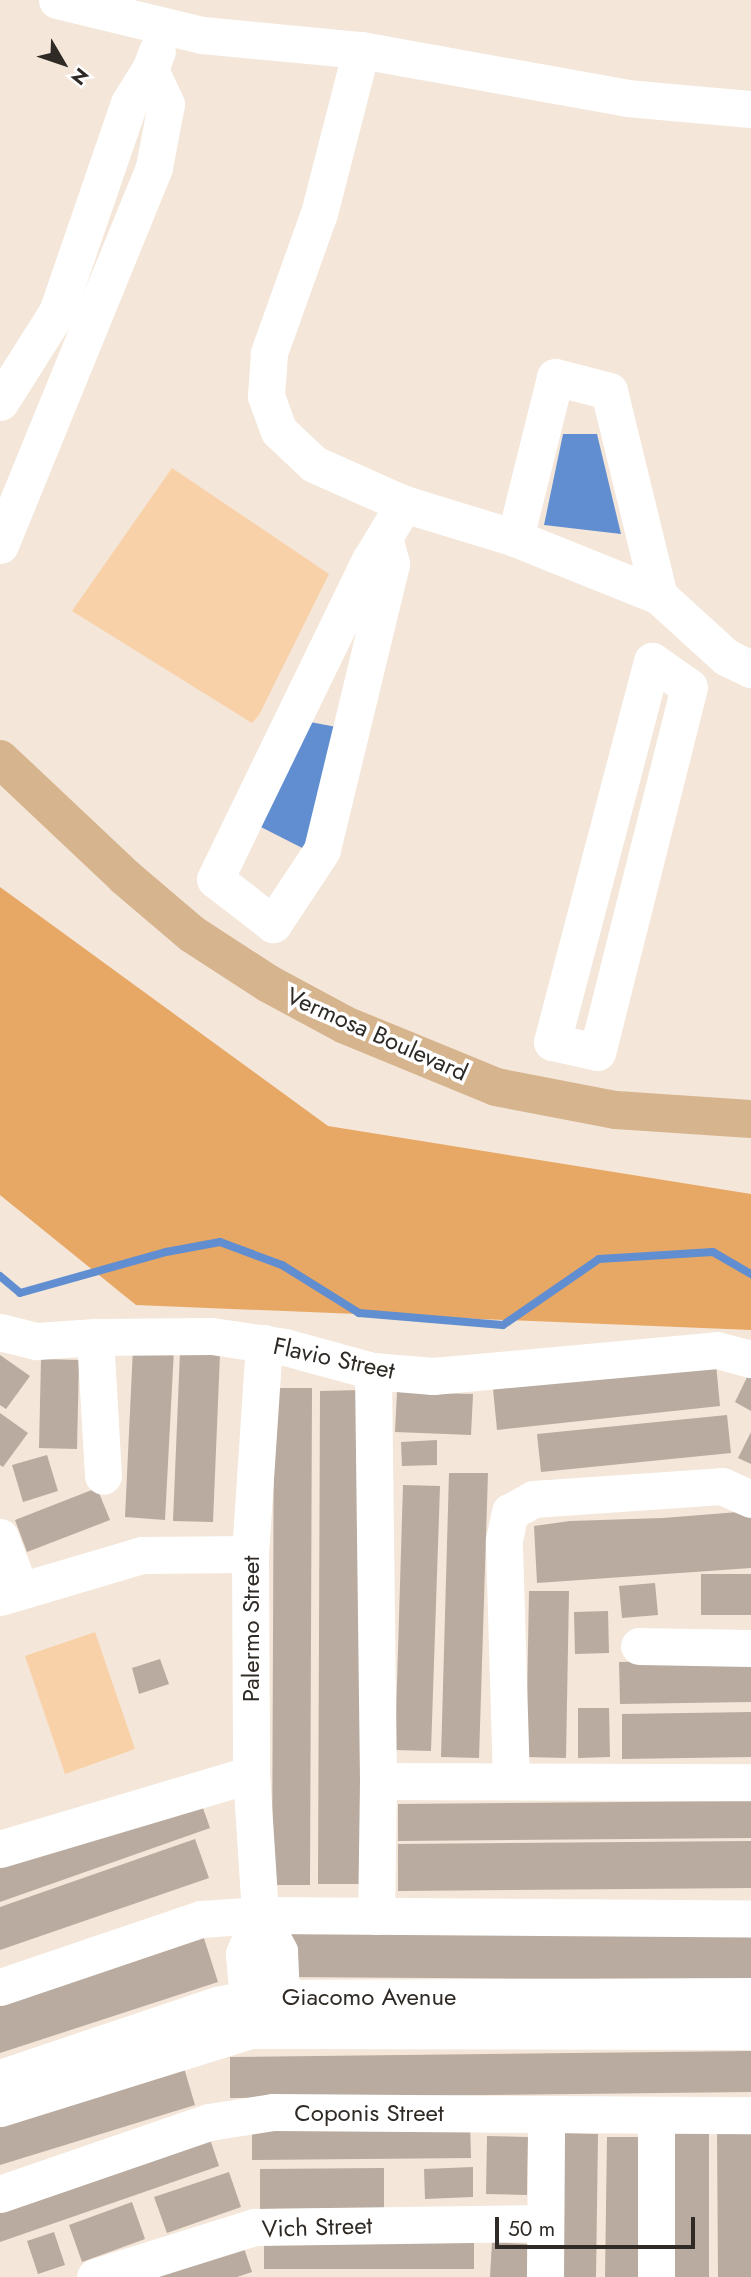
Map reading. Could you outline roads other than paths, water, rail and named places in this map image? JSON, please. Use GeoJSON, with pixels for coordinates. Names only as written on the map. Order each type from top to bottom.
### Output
{"type":"FeatureCollection","features":[{"type":"Feature","properties":{"kind":"main road","name":"Vermosa Boulevard"},"geometry":{"type":"LineString","coordinates":[[0,759],[125,877],[192,934],[269,984],[345,1025],[496,1087],[616,1110],[751,1119]]}},
{"type":"Feature","properties":{"kind":"street"},"geometry":{"type":"LineString","coordinates":[[57,0],[202,35],[360,50],[627,98],[751,109]]}},
{"type":"Feature","properties":{"kind":"street"},"geometry":{"type":"LineString","coordinates":[[0,402],[57,312],[129,103],[150,70],[165,27]]}},
{"type":"Feature","properties":{"kind":"street"},"geometry":{"type":"LineString","coordinates":[[360,50],[319,214],[269,353],[266,396],[279,431],[314,464],[404,505],[515,538],[659,596],[726,657],[751,669]]}},
{"type":"Feature","properties":{"kind":"street"},"geometry":{"type":"LineString","coordinates":[[0,545],[154,167],[166,104],[150,70]]}},
{"type":"Feature","properties":{"kind":"street"},"geometry":{"type":"LineString","coordinates":[[515,538],[555,377],[609,391],[659,596]]}},
{"type":"Feature","properties":{"kind":"street"},"geometry":{"type":"LineString","coordinates":[[385,541],[391,564],[322,849],[273,925],[215,879],[370,561],[385,541],[404,505]]}},
{"type":"Feature","properties":{"kind":"street"},"geometry":{"type":"LineString","coordinates":[[673,674],[698,633]]}},
{"type":"Feature","properties":{"kind":"street"},"geometry":{"type":"LineString","coordinates":[[652,661],[673,674],[689,687],[597,1052],[552,1042],[652,661]]}},
{"type":"Feature","properties":{"kind":"street","name":"Flavio Street"},"geometry":{"type":"LineString","coordinates":[[0,1332],[37,1341],[95,1337],[212,1336],[264,1343],[373,1371],[433,1376],[717,1350],[751,1359]]}},
{"type":"Feature","properties":{"kind":"street"},"geometry":{"type":"LineString","coordinates":[[95,1337],[103,1476]]}},
{"type":"Feature","properties":{"kind":"street","name":"Palermo Street"},"geometry":{"type":"LineString","coordinates":[[260,1916],[251,1774],[250,1554],[264,1343]]}},
{"type":"Feature","properties":{"kind":"street"},"geometry":{"type":"LineString","coordinates":[[373,1371],[378,1781],[376,1916]]}},
{"type":"Feature","properties":{"kind":"street"},"geometry":{"type":"LineString","coordinates":[[511,1781],[504,1540],[510,1512],[533,1499],[722,1486],[751,1499]]}},
{"type":"Feature","properties":{"kind":"street"},"geometry":{"type":"LineString","coordinates":[[0,1537],[10,1594],[142,1555],[250,1554]]}},
{"type":"Feature","properties":{"kind":"street"},"geometry":{"type":"LineString","coordinates":[[639,1646],[751,1648]]}},
{"type":"Feature","properties":{"kind":"street"},"geometry":{"type":"LineString","coordinates":[[0,1849],[251,1774]]}},
{"type":"Feature","properties":{"kind":"street"},"geometry":{"type":"LineString","coordinates":[[378,1781],[751,1782]]}},
{"type":"Feature","properties":{"kind":"street"},"geometry":{"type":"LineString","coordinates":[[260,1916],[244,1954],[265,2013]]}},
{"type":"Feature","properties":{"kind":"street"},"geometry":{"type":"LineString","coordinates":[[0,1987],[201,1919],[260,1916],[751,1918]]}},
{"type":"Feature","properties":{"kind":"street","name":"Giacomo Avenue"},"geometry":{"type":"LineString","coordinates":[[0,2108],[265,2013],[751,1996]]}},
{"type":"Feature","properties":{"kind":"street","name":"Giacomo Avenue"},"geometry":{"type":"LineString","coordinates":[[0,2078],[217,2005],[265,2013],[751,2031]]}},
{"type":"Feature","properties":{"kind":"street","name":"Coponis Street"},"geometry":{"type":"LineString","coordinates":[[0,2194],[209,2122],[273,2112],[751,2115]]}},
{"type":"Feature","properties":{"kind":"street"},"geometry":{"type":"LineString","coordinates":[[545,2277],[546,2115]]}},
{"type":"Feature","properties":{"kind":"street"},"geometry":{"type":"LineString","coordinates":[[656,2115],[656,2277]]}},
{"type":"Feature","properties":{"kind":"street","name":"Vich Street"},"geometry":{"type":"LineString","coordinates":[[95,2277],[255,2227],[545,2223]]}},
{"type":"Feature","properties":{"kind":"water"},"geometry":{"type":"Polygon","coordinates":[[[563,434],[597,434],[621,534],[544,525],[563,434]]]}},
{"type":"Feature","properties":{"kind":"water"},"geometry":{"type":"Polygon","coordinates":[[[310,722],[347,729],[318,856],[257,825],[310,722]]]}},
{"type":"Feature","properties":{"kind":"waterway"},"geometry":{"type":"LineString","coordinates":[[0,1276],[20,1293],[166,1252],[220,1242],[282,1265],[359,1313],[503,1325],[599,1259],[713,1252],[751,1274]]}}]}
